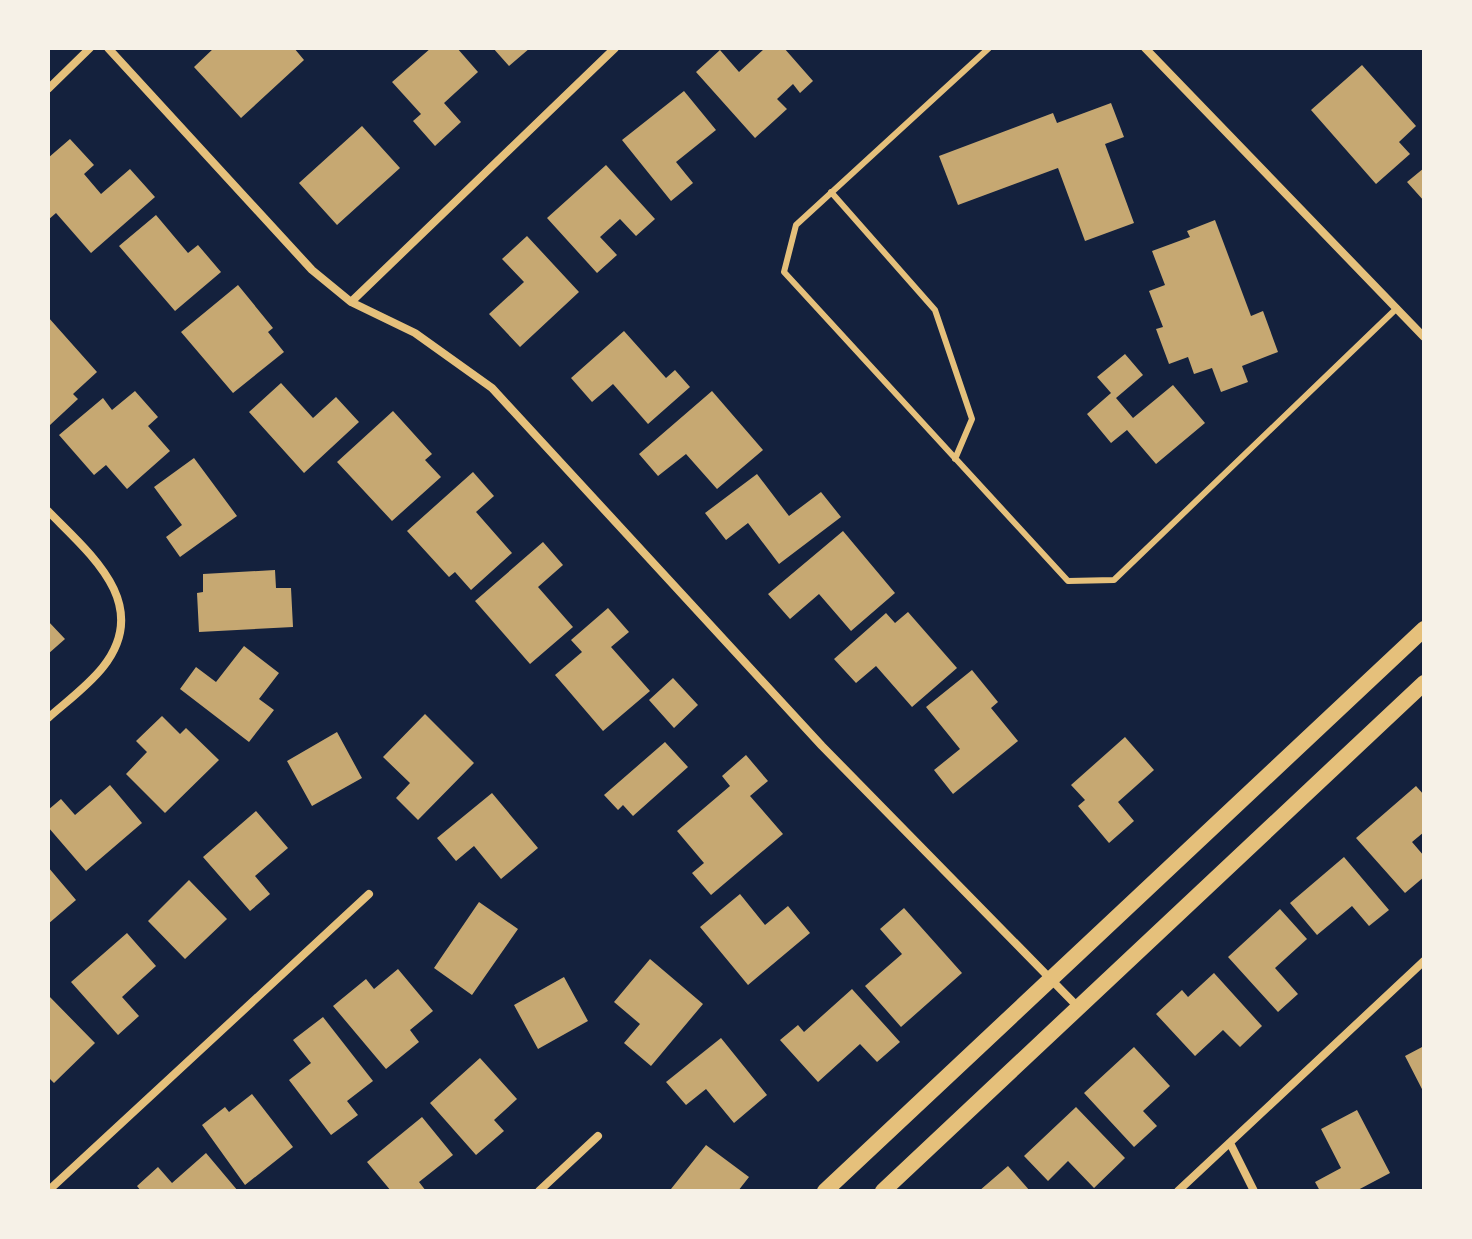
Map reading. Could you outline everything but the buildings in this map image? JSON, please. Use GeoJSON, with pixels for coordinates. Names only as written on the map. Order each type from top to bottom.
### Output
{"type":"FeatureCollection","features":[{"type":"Feature","properties":{"kind":"main road"},"geometry":{"type":"LineString","coordinates":[[825,1191],[1049,977],[1424,629]]}},
{"type":"Feature","properties":{"kind":"main road"},"geometry":{"type":"LineString","coordinates":[[883,1191],[1424,683]]}},
{"type":"Feature","properties":{"kind":"street"},"geometry":{"type":"LineString","coordinates":[[48,89],[90,48]]}},
{"type":"Feature","properties":{"kind":"street"},"geometry":{"type":"LineString","coordinates":[[108,48],[312,270],[351,302],[415,333],[492,388],[811,735],[1077,1006]]}},
{"type":"Feature","properties":{"kind":"street"},"geometry":{"type":"LineString","coordinates":[[351,302],[615,48]]}},
{"type":"Feature","properties":{"kind":"street"},"geometry":{"type":"LineString","coordinates":[[1145,48],[1424,337]]}},
{"type":"Feature","properties":{"kind":"street"},"geometry":{"type":"LineString","coordinates":[[48,511],[112,581],[120,605],[120,630],[103,668],[48,718]]}},
{"type":"Feature","properties":{"kind":"street"},"geometry":{"type":"LineString","coordinates":[[48,1191],[369,894]]}},
{"type":"Feature","properties":{"kind":"street"},"geometry":{"type":"LineString","coordinates":[[1178,1191],[1424,961]]}},
{"type":"Feature","properties":{"kind":"street"},"geometry":{"type":"LineString","coordinates":[[539,1191],[598,1136]]}},
{"type":"Feature","properties":{"kind":"street"},"geometry":{"type":"LineString","coordinates":[[1230,1143],[1254,1191]]}},
{"type":"Feature","properties":{"kind":"lane"},"geometry":{"type":"LineString","coordinates":[[989,48],[796,225],[784,272],[1068,581],[1114,580],[1397,308]]}},
{"type":"Feature","properties":{"kind":"lane"},"geometry":{"type":"LineString","coordinates":[[831,192],[935,310],[972,419],[955,459]]}}]}
